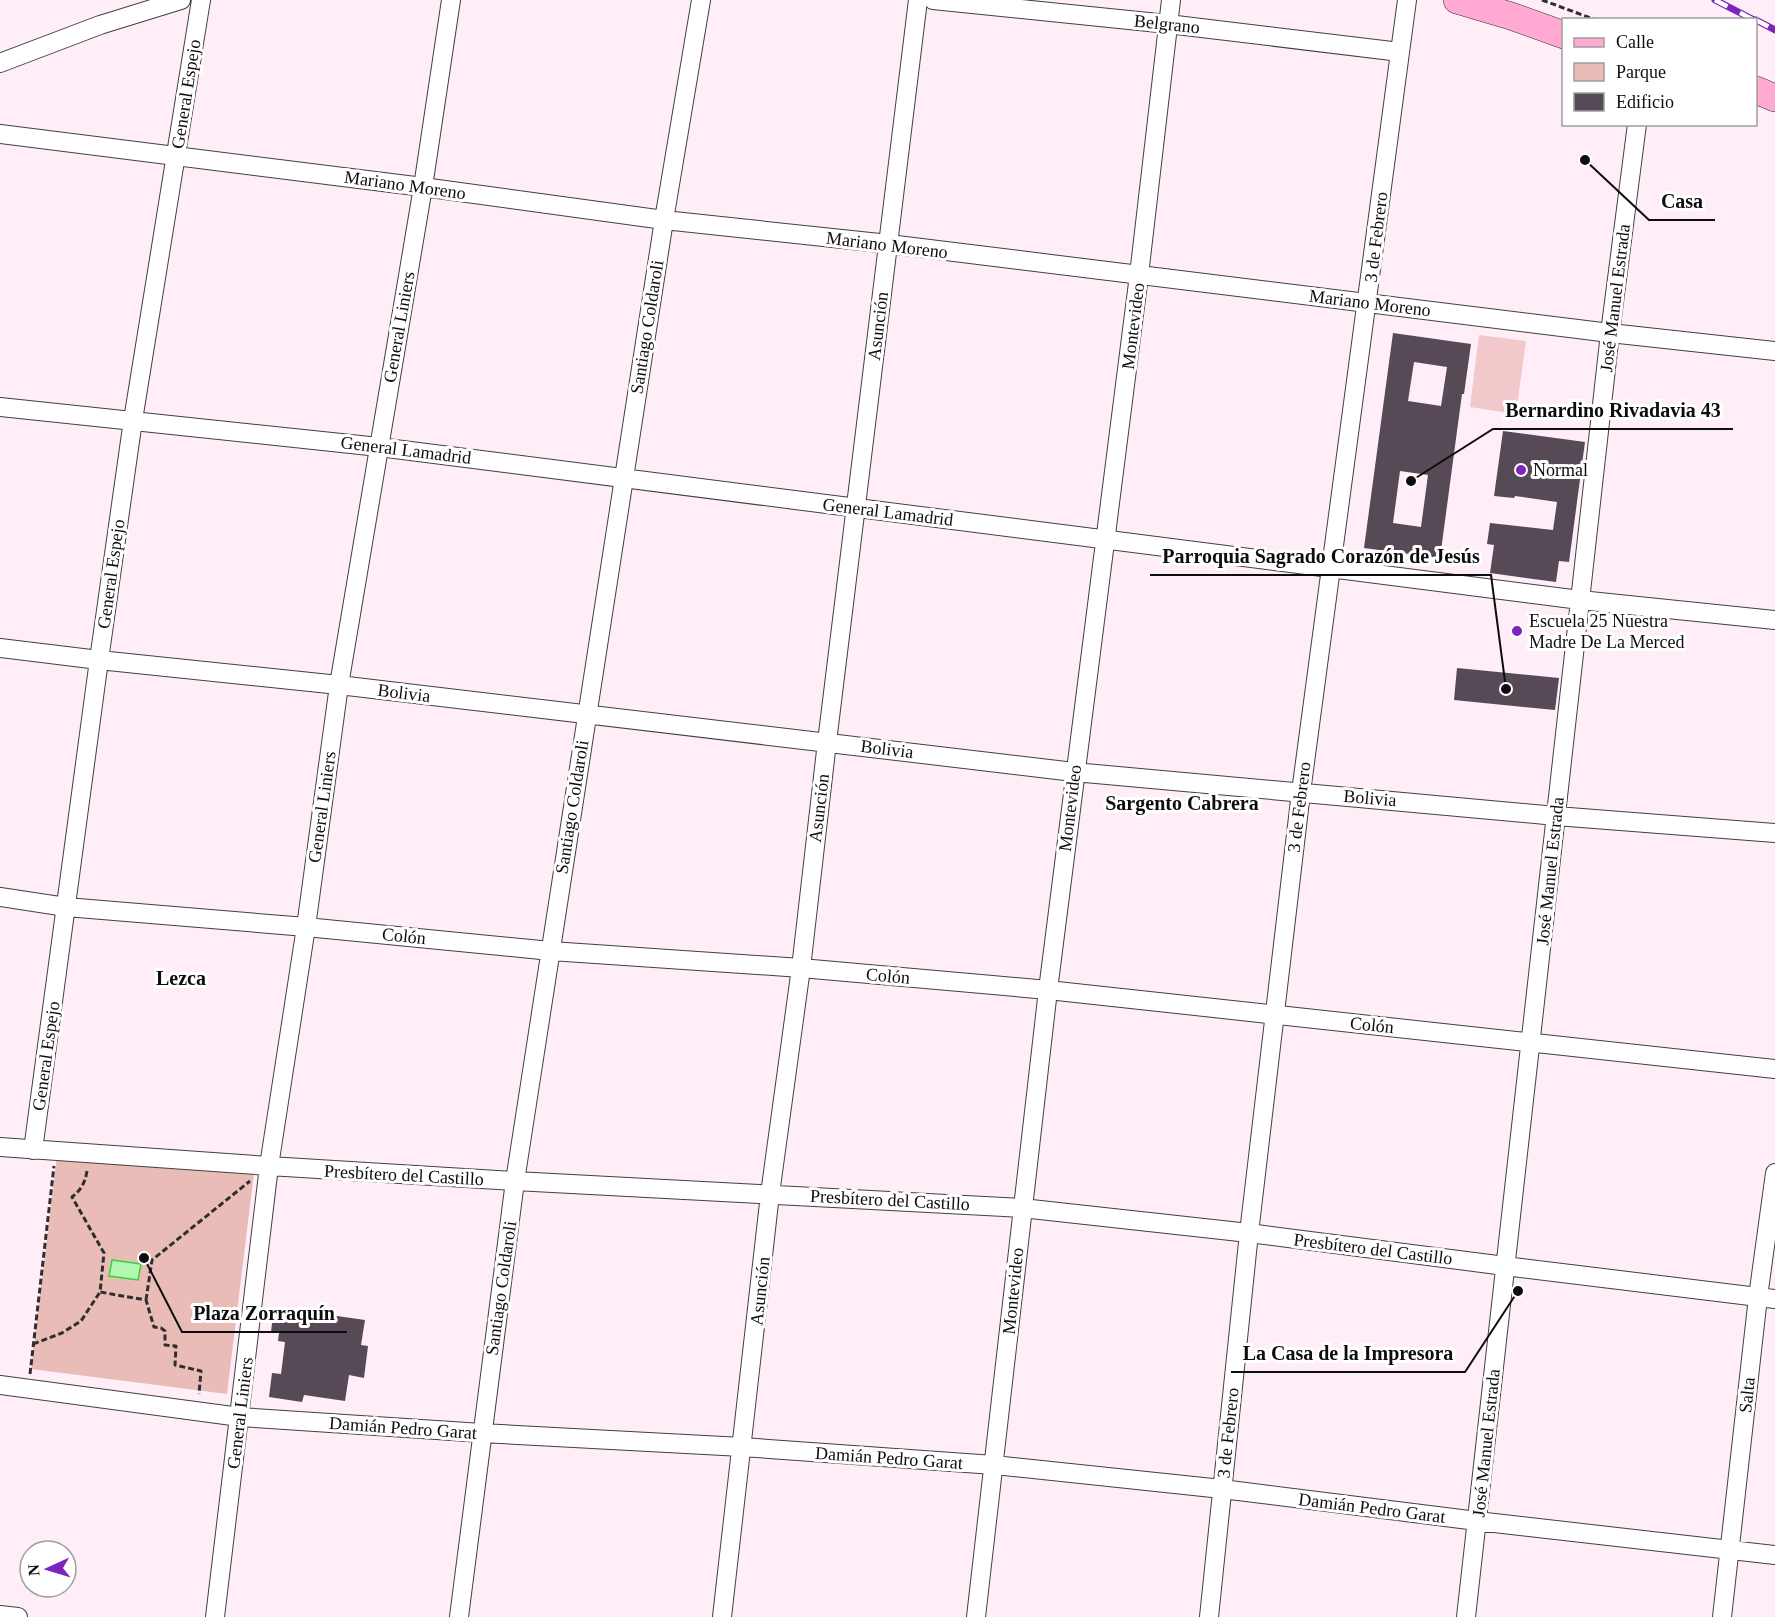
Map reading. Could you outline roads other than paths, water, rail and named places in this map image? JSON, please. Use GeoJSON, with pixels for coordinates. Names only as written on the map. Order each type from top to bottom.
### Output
{"type":"FeatureCollection","features":[{"type":"Feature","properties":{"kind":"main road"},"geometry":{"type":"LineString","coordinates":[[1456,0],[1511,16],[1562,35]]}},
{"type":"Feature","properties":{"kind":"main road"},"geometry":{"type":"LineString","coordinates":[[1511,0],[1562,18]]}},
{"type":"Feature","properties":{"kind":"main road"},"geometry":{"type":"LineString","coordinates":[[1757,91],[1775,98]]}},
{"type":"Feature","properties":{"kind":"main road"},"geometry":{"type":"LineString","coordinates":[[1757,109],[1775,115]]}},
{"type":"Feature","properties":{"kind":"street"},"geometry":{"type":"LineString","coordinates":[[0,63],[100,25],[181,0]]}},
{"type":"Feature","properties":{"kind":"street","name":"General Espejo"},"geometry":{"type":"LineString","coordinates":[[33,1150],[134,420],[201,0]]}},
{"type":"Feature","properties":{"kind":"street","name":"General Liniers"},"geometry":{"type":"LineString","coordinates":[[215,1617],[269,1166],[306,927],[339,686],[423,187],[451,0]]}},
{"type":"Feature","properties":{"kind":"street","name":"Santiago Coldaroli"},"geometry":{"type":"LineString","coordinates":[[459,1617],[515,1181],[586,715],[701,0]]}},
{"type":"Feature","properties":{"kind":"street","name":"Asunción"},"geometry":{"type":"LineString","coordinates":[[722,1617],[770,1194],[801,968],[918,0]]}},
{"type":"Feature","properties":{"kind":"street","name":"Belgrano"},"geometry":{"type":"LineString","coordinates":[[933,0],[1168,24],[1400,52]]}},
{"type":"Feature","properties":{"kind":"street","name":"Montevideo"},"geometry":{"type":"LineString","coordinates":[[976,1617],[1074,772],[1106,540],[1171,0]]}},
{"type":"Feature","properties":{"kind":"street","name":"3 de Febrero"},"geometry":{"type":"LineString","coordinates":[[1209,1617],[1249,1233],[1301,792],[1407,0]]}},
{"type":"Feature","properties":{"kind":"street","name":"José Manuel Estrada"},"geometry":{"type":"LineString","coordinates":[[1466,1617],[1610,333],[1637,126]]}},
{"type":"Feature","properties":{"kind":"street","name":"Mariano Moreno"},"geometry":{"type":"LineString","coordinates":[[0,134],[664,220],[889,244],[1610,333],[1775,351]]}},
{"type":"Feature","properties":{"kind":"street","name":"General Lamadrid"},"geometry":{"type":"LineString","coordinates":[[0,407],[379,447],[1580,600],[1775,620]]}},
{"type":"Feature","properties":{"kind":"street","name":"Bolivia"},"geometry":{"type":"LineString","coordinates":[[0,648],[1074,772],[1556,816],[1775,833]]}},
{"type":"Feature","properties":{"kind":"street","name":"Colón"},"geometry":{"type":"LineString","coordinates":[[0,897],[66,907],[306,927],[550,951],[801,968],[1048,990],[1775,1069]]}},
{"type":"Feature","properties":{"kind":"street","name":"Presbítero del Castillo"},"geometry":{"type":"LineString","coordinates":[[0,1147],[515,1181],[1022,1208],[1249,1233],[1767,1298]]}},
{"type":"Feature","properties":{"kind":"street","name":"Salta"},"geometry":{"type":"LineString","coordinates":[[1722,1617],[1767,1298],[1775,1173]]}},
{"type":"Feature","properties":{"kind":"street","name":"Damián Pedro Garat"},"geometry":{"type":"LineString","coordinates":[[0,1390],[28,1389],[240,1417],[742,1447],[994,1465],[1222,1489],[1775,1555]]}},
{"type":"Feature","properties":{"kind":"street"},"geometry":{"type":"LineString","coordinates":[[0,1615],[18,1617]]}},
{"type":"Feature","properties":{"kind":"railway"},"geometry":{"type":"LineString","coordinates":[[1715,0],[1750,18]]}},
{"type":"Feature","properties":{"kind":"railway"},"geometry":{"type":"LineString","coordinates":[[1757,21],[1775,30]]}},
{"type":"Feature","properties":{"kind":"place","name":"Casa"},"geometry":{"type":"Point","coordinates":[1585,160]}},
{"type":"Feature","properties":{"kind":"place","name":"Normal"},"geometry":{"type":"Point","coordinates":[1521,470]}},
{"type":"Feature","properties":{"kind":"place","name":"Bernardino Rivadavia 43"},"geometry":{"type":"Point","coordinates":[1411,481]}},
{"type":"Feature","properties":{"kind":"place","name":"Escuela 25 Nuestra Madre De La Merced"},"geometry":{"type":"Point","coordinates":[1517,631]}},
{"type":"Feature","properties":{"kind":"place","name":"Parroquia Sagrado Corazón de Jesús"},"geometry":{"type":"Point","coordinates":[1506,689]}},
{"type":"Feature","properties":{"kind":"place","name":"Plaza Zorraquín"},"geometry":{"type":"Point","coordinates":[144,1258]}},
{"type":"Feature","properties":{"kind":"place","name":"La Casa de la Impresora"},"geometry":{"type":"Point","coordinates":[1518,1291]}},
{"type":"Feature","properties":{"kind":"district","name":"Sargento Cabrera"},"geometry":{"type":"Point","coordinates":[1182,803]}},
{"type":"Feature","properties":{"kind":"district","name":"Lezca"},"geometry":{"type":"Point","coordinates":[181,978]}}]}
